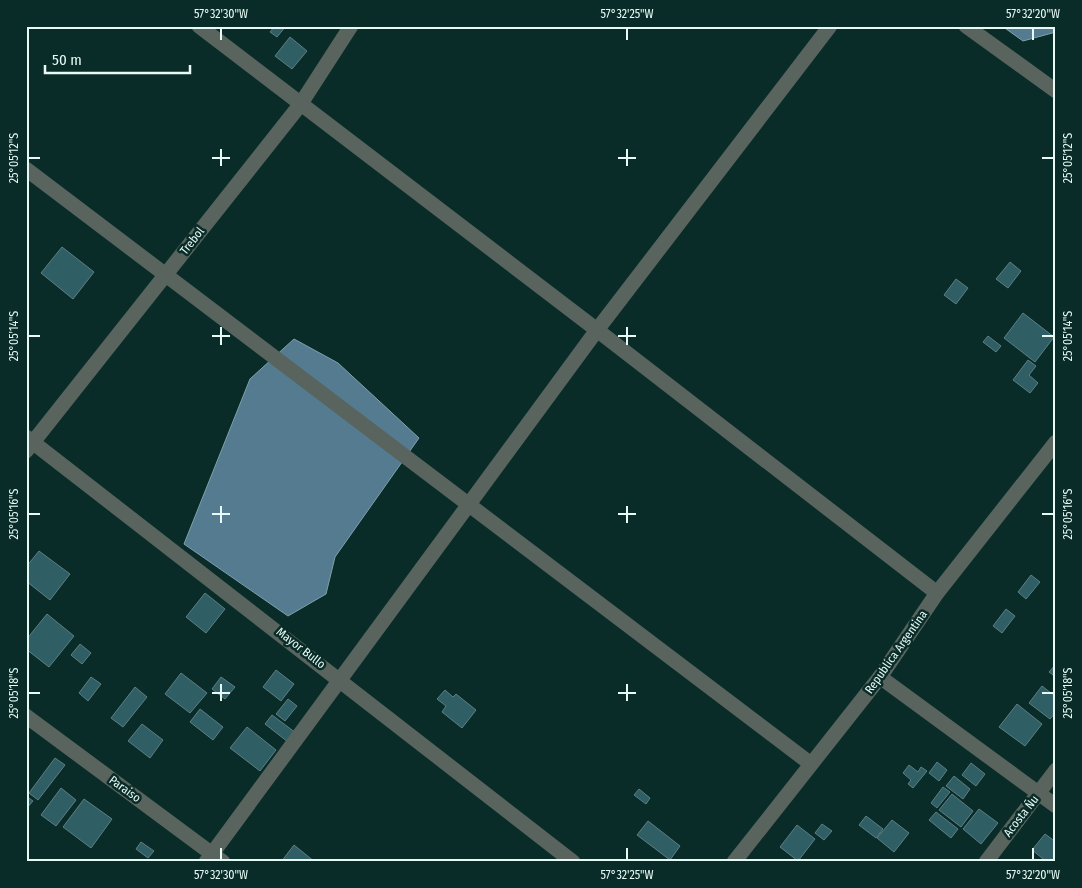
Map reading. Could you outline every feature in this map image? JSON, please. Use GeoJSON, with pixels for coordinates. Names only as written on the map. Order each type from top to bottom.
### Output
{"type":"FeatureCollection","features":[{"type":"Feature","properties":{"kind":"street"},"geometry":{"type":"LineString","coordinates":[[199,26],[937,593]]}},
{"type":"Feature","properties":{"kind":"street","name":"Trebol"},"geometry":{"type":"LineString","coordinates":[[29,443],[300,105],[351,26]]}},
{"type":"Feature","properties":{"kind":"street"},"geometry":{"type":"LineString","coordinates":[[214,859],[340,678],[469,503],[597,330],[830,26]]}},
{"type":"Feature","properties":{"kind":"street"},"geometry":{"type":"LineString","coordinates":[[966,26],[1054,85]]}},
{"type":"Feature","properties":{"kind":"street"},"geometry":{"type":"LineString","coordinates":[[26,169],[811,764]]}},
{"type":"Feature","properties":{"kind":"street","name":"Republica Argentina"},"geometry":{"type":"LineString","coordinates":[[734,862],[880,677],[937,593],[1056,442]]}},
{"type":"Feature","properties":{"kind":"street","name":"Mayor Bullo"},"geometry":{"type":"LineString","coordinates":[[29,443],[340,678],[573,862]]}},
{"type":"Feature","properties":{"kind":"street"},"geometry":{"type":"LineString","coordinates":[[880,677],[1056,806]]}},
{"type":"Feature","properties":{"kind":"street","name":"Paraiso"},"geometry":{"type":"LineString","coordinates":[[26,716],[214,859]]}},
{"type":"Feature","properties":{"kind":"street","name":"Acosta Ñu"},"geometry":{"type":"LineString","coordinates":[[986,862],[1056,770]]}},
{"type":"Feature","properties":{"kind":"water"},"geometry":{"type":"Polygon","coordinates":[[[1002,26],[1056,26],[1056,32],[1023,41],[1002,26]]]}},
{"type":"Feature","properties":{"kind":"water"},"geometry":{"type":"Polygon","coordinates":[[[294,339],[338,363],[419,438],[335,557],[326,594],[288,616],[184,544],[250,379],[294,339]]]}},
{"type":"Feature","properties":{"kind":"building"},"geometry":{"type":"Polygon","coordinates":[[[275,26],[286,26],[277,37],[270,32],[275,26]]]}},
{"type":"Feature","properties":{"kind":"building"},"geometry":{"type":"Polygon","coordinates":[[[290,37],[307,51],[292,69],[275,56],[290,37]]]}},
{"type":"Feature","properties":{"kind":"building"},"geometry":{"type":"Polygon","coordinates":[[[62,247],[94,272],[73,299],[41,273],[62,247]]]}},
{"type":"Feature","properties":{"kind":"building"},"geometry":{"type":"Polygon","coordinates":[[[1010,262],[1021,271],[1008,288],[996,279],[1010,262]]]}},
{"type":"Feature","properties":{"kind":"building"},"geometry":{"type":"Polygon","coordinates":[[[956,279],[968,288],[956,304],[944,295],[956,279]]]}},
{"type":"Feature","properties":{"kind":"building"},"geometry":{"type":"Polygon","coordinates":[[[1023,313],[1054,337],[1035,362],[1004,338],[1023,313]]]}},
{"type":"Feature","properties":{"kind":"building"},"geometry":{"type":"Polygon","coordinates":[[[988,336],[1001,346],[996,352],[983,342],[988,336]]]}},
{"type":"Feature","properties":{"kind":"building"},"geometry":{"type":"Polygon","coordinates":[[[1028,360],[1036,366],[1029,375],[1038,383],[1030,393],[1013,380],[1028,360]]]}},
{"type":"Feature","properties":{"kind":"building"},"geometry":{"type":"Polygon","coordinates":[[[39,551],[70,574],[50,600],[26,581],[26,567],[39,551]]]}},
{"type":"Feature","properties":{"kind":"building"},"geometry":{"type":"Polygon","coordinates":[[[1031,575],[1040,582],[1026,599],[1018,592],[1031,575]]]}},
{"type":"Feature","properties":{"kind":"building"},"geometry":{"type":"Polygon","coordinates":[[[205,593],[225,609],[206,633],[186,617],[205,593]]]}},
{"type":"Feature","properties":{"kind":"building"},"geometry":{"type":"Polygon","coordinates":[[[1006,609],[1015,616],[1002,633],[993,626],[1006,609]]]}},
{"type":"Feature","properties":{"kind":"building"},"geometry":{"type":"Polygon","coordinates":[[[47,614],[74,636],[49,667],[26,649],[26,640],[47,614]]]}},
{"type":"Feature","properties":{"kind":"building"},"geometry":{"type":"Polygon","coordinates":[[[80,644],[91,653],[82,664],[71,655],[80,644]]]}},
{"type":"Feature","properties":{"kind":"building"},"geometry":{"type":"Polygon","coordinates":[[[1056,664],[1056,677],[1049,672],[1056,664]]]}},
{"type":"Feature","properties":{"kind":"building"},"geometry":{"type":"Polygon","coordinates":[[[276,670],[294,684],[281,701],[263,687],[276,670]]]}},
{"type":"Feature","properties":{"kind":"building"},"geometry":{"type":"Polygon","coordinates":[[[181,673],[207,693],[190,713],[165,694],[181,673]]]}},
{"type":"Feature","properties":{"kind":"building"},"geometry":{"type":"Polygon","coordinates":[[[91,677],[101,684],[88,701],[79,693],[91,677]]]}},
{"type":"Feature","properties":{"kind":"building"},"geometry":{"type":"Polygon","coordinates":[[[221,677],[235,687],[225,699],[212,689],[221,677]]]}},
{"type":"Feature","properties":{"kind":"building"},"geometry":{"type":"Polygon","coordinates":[[[1042,686],[1056,697],[1056,712],[1050,719],[1029,703],[1042,686]]]}},
{"type":"Feature","properties":{"kind":"building"},"geometry":{"type":"Polygon","coordinates":[[[135,687],[147,697],[123,727],[111,718],[135,687]]]}},
{"type":"Feature","properties":{"kind":"building"},"geometry":{"type":"Polygon","coordinates":[[[445,690],[453,697],[456,694],[476,710],[462,728],[442,712],[446,706],[437,699],[445,690]]]}},
{"type":"Feature","properties":{"kind":"building"},"geometry":{"type":"Polygon","coordinates":[[[288,699],[297,706],[285,721],[276,714],[288,699]]]}},
{"type":"Feature","properties":{"kind":"building"},"geometry":{"type":"Polygon","coordinates":[[[1017,704],[1042,724],[1025,746],[999,727],[1017,704]]]}},
{"type":"Feature","properties":{"kind":"building"},"geometry":{"type":"Polygon","coordinates":[[[200,709],[223,727],[213,740],[190,722],[200,709]]]}},
{"type":"Feature","properties":{"kind":"building"},"geometry":{"type":"Polygon","coordinates":[[[272,715],[296,733],[288,742],[265,724],[272,715]]]}},
{"type":"Feature","properties":{"kind":"building"},"geometry":{"type":"Polygon","coordinates":[[[142,724],[163,740],[150,758],[128,741],[142,724]]]}},
{"type":"Feature","properties":{"kind":"building"},"geometry":{"type":"Polygon","coordinates":[[[247,727],[276,750],[260,771],[230,748],[247,727]]]}},
{"type":"Feature","properties":{"kind":"building"},"geometry":{"type":"Polygon","coordinates":[[[55,758],[65,765],[38,800],[29,793],[55,758]]]}},
{"type":"Feature","properties":{"kind":"building"},"geometry":{"type":"Polygon","coordinates":[[[937,762],[947,770],[939,781],[929,773],[937,762]]]}},
{"type":"Feature","properties":{"kind":"building"},"geometry":{"type":"Polygon","coordinates":[[[971,763],[985,774],[976,786],[962,775],[971,763]]]}},
{"type":"Feature","properties":{"kind":"building"},"geometry":{"type":"Polygon","coordinates":[[[909,765],[918,772],[921,767],[927,771],[913,788],[908,784],[911,780],[903,773],[909,765]]]}},
{"type":"Feature","properties":{"kind":"building"},"geometry":{"type":"Polygon","coordinates":[[[954,776],[970,789],[963,799],[946,786],[954,776]]]}},
{"type":"Feature","properties":{"kind":"building"},"geometry":{"type":"Polygon","coordinates":[[[943,787],[950,792],[937,808],[931,803],[943,787]]]}},
{"type":"Feature","properties":{"kind":"building"},"geometry":{"type":"Polygon","coordinates":[[[61,788],[76,800],[56,826],[41,815],[61,788]]]}},
{"type":"Feature","properties":{"kind":"building"},"geometry":{"type":"Polygon","coordinates":[[[639,789],[650,798],[646,804],[634,795],[639,789]]]}},
{"type":"Feature","properties":{"kind":"building"},"geometry":{"type":"Polygon","coordinates":[[[952,794],[973,811],[961,827],[939,810],[952,794]]]}},
{"type":"Feature","properties":{"kind":"building"},"geometry":{"type":"Polygon","coordinates":[[[26,796],[33,801],[26,809],[26,796]]]}},
{"type":"Feature","properties":{"kind":"building"},"geometry":{"type":"Polygon","coordinates":[[[84,799],[112,819],[91,848],[63,827],[84,799]]]}},
{"type":"Feature","properties":{"kind":"building"},"geometry":{"type":"Polygon","coordinates":[[[979,809],[998,823],[981,844],[963,829],[979,809]]]}},
{"type":"Feature","properties":{"kind":"building"},"geometry":{"type":"Polygon","coordinates":[[[936,812],[958,829],[951,838],[929,820],[936,812]]]}},
{"type":"Feature","properties":{"kind":"building"},"geometry":{"type":"Polygon","coordinates":[[[866,816],[883,829],[876,838],[859,825],[866,816]]]}},
{"type":"Feature","properties":{"kind":"building"},"geometry":{"type":"Polygon","coordinates":[[[892,820],[909,833],[894,852],[877,838],[892,820]]]}},
{"type":"Feature","properties":{"kind":"building"},"geometry":{"type":"Polygon","coordinates":[[[648,821],[680,846],[670,860],[637,835],[648,821]]]}},
{"type":"Feature","properties":{"kind":"building"},"geometry":{"type":"Polygon","coordinates":[[[822,824],[832,831],[824,840],[815,833],[822,824]]]}},
{"type":"Feature","properties":{"kind":"building"},"geometry":{"type":"Polygon","coordinates":[[[797,825],[815,839],[798,861],[780,847],[797,825]]]}},
{"type":"Feature","properties":{"kind":"building"},"geometry":{"type":"Polygon","coordinates":[[[1045,834],[1056,842],[1056,862],[1047,862],[1032,850],[1045,834]]]}},
{"type":"Feature","properties":{"kind":"building"},"geometry":{"type":"Polygon","coordinates":[[[141,842],[154,851],[148,858],[136,849],[141,842]]]}},
{"type":"Feature","properties":{"kind":"building"},"geometry":{"type":"Polygon","coordinates":[[[294,845],[315,862],[281,862],[294,845]]]}}]}
